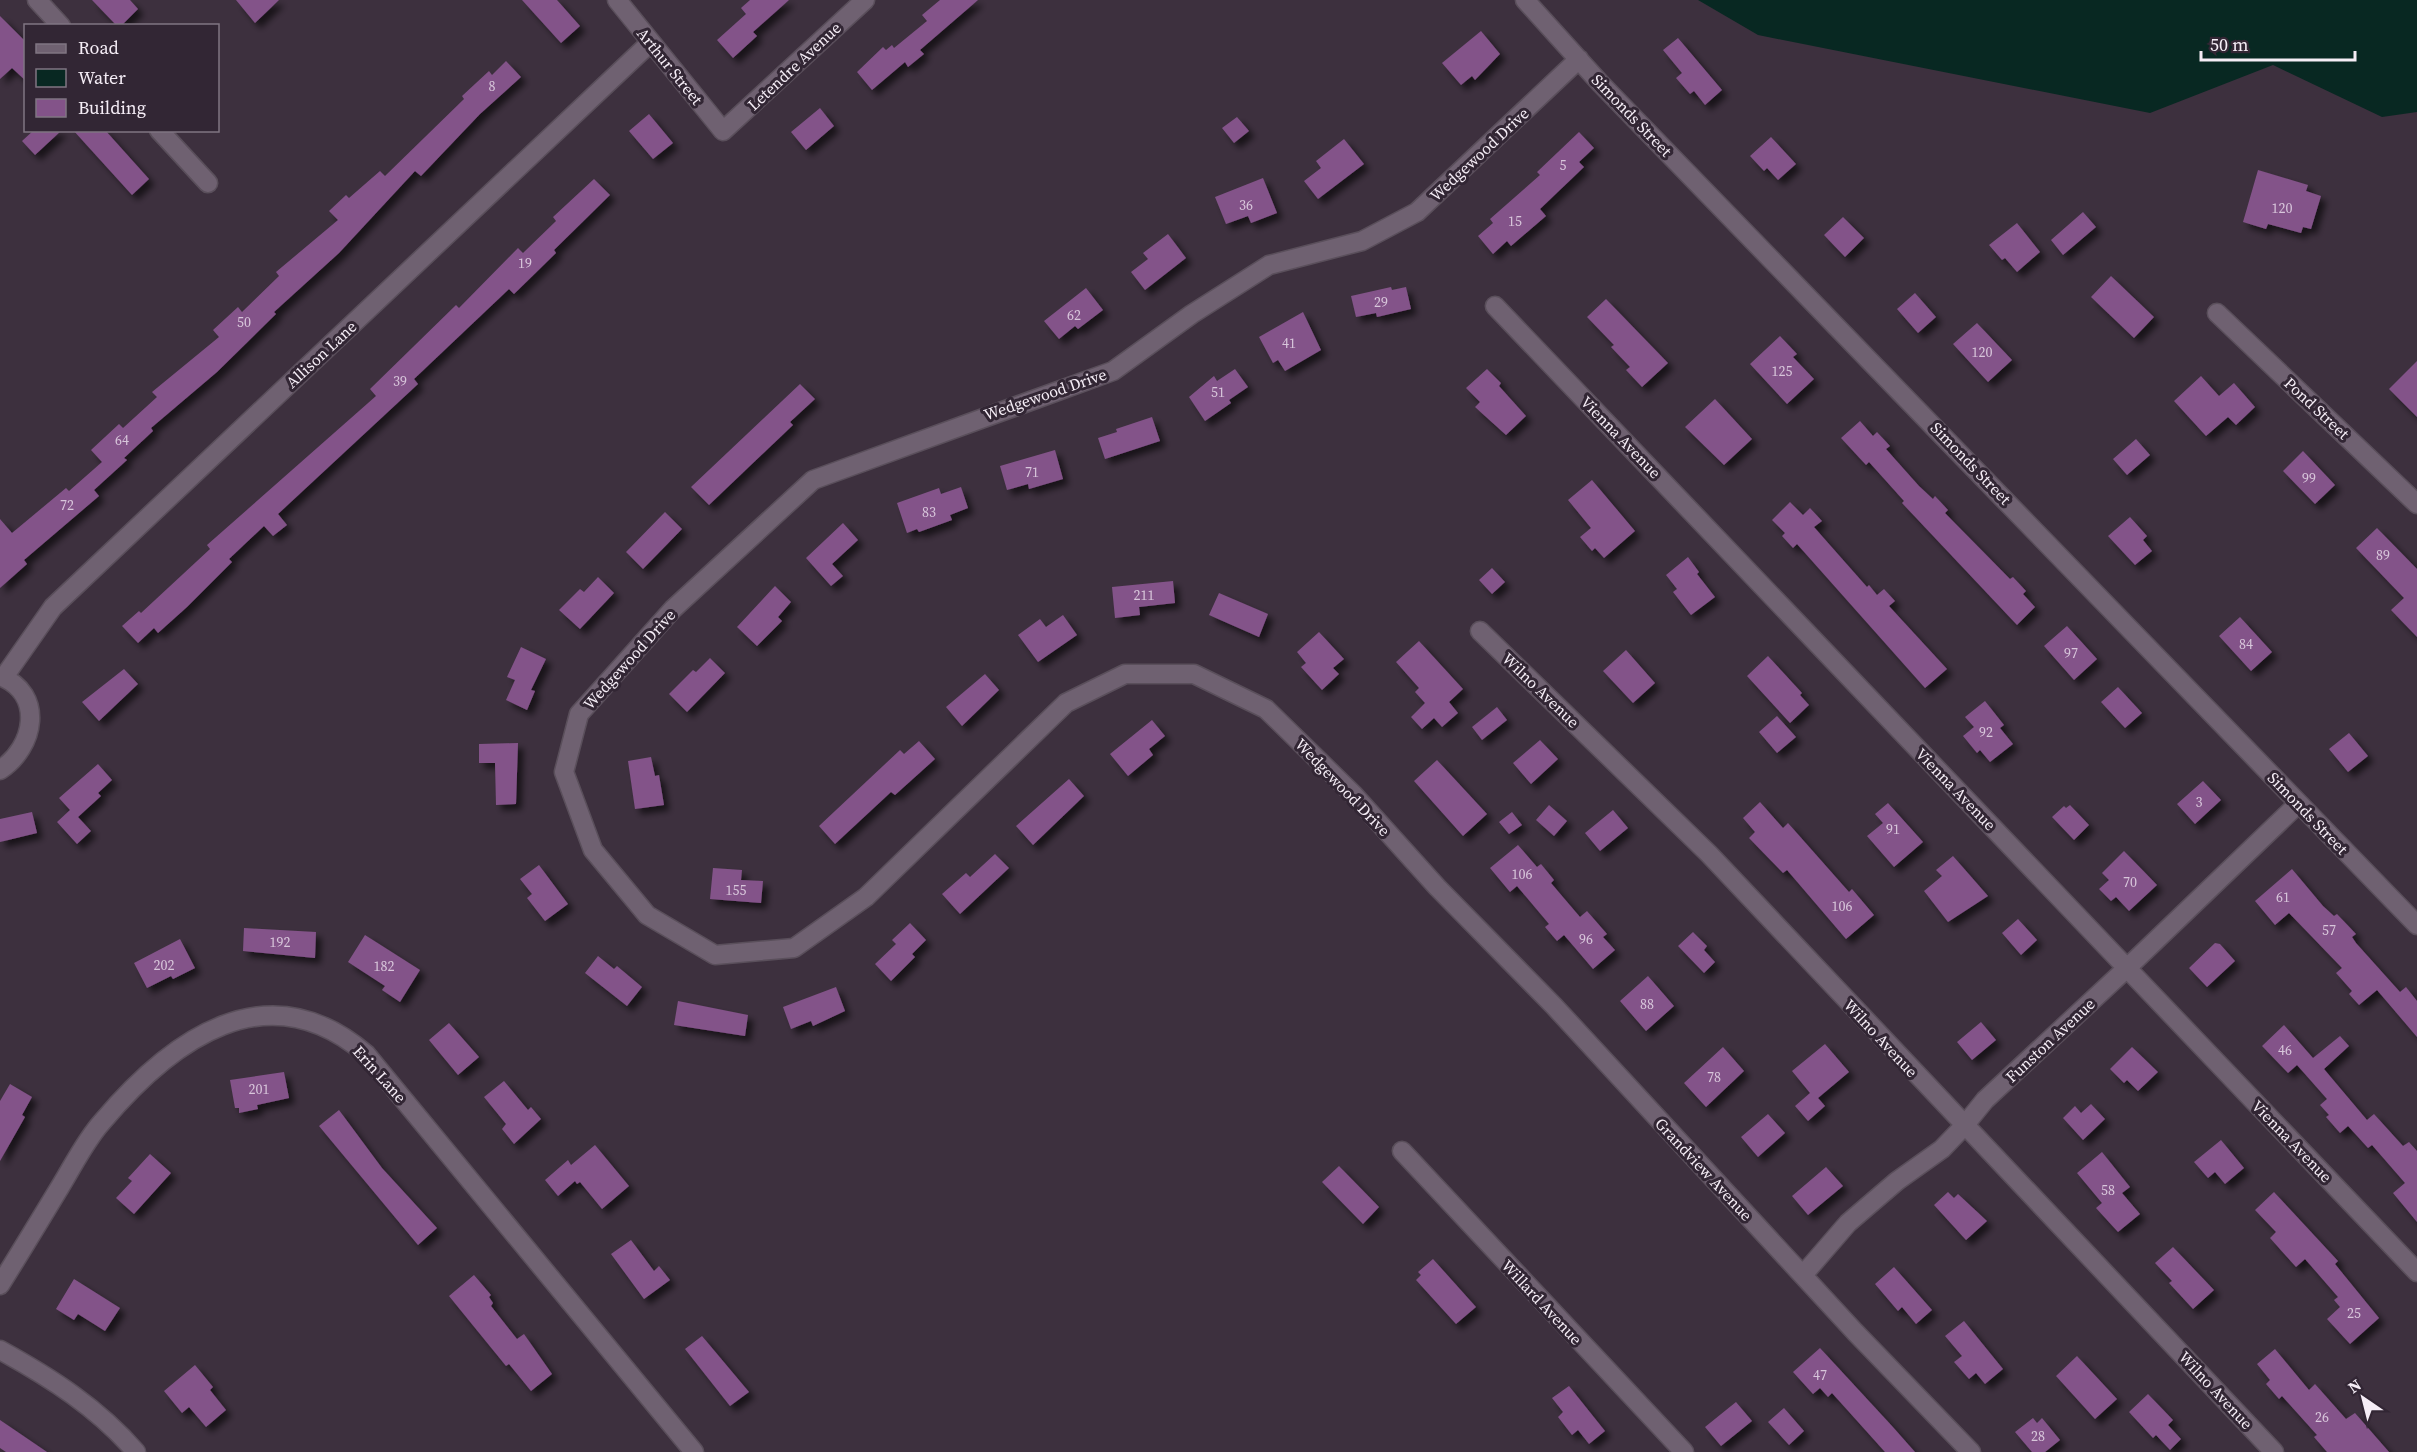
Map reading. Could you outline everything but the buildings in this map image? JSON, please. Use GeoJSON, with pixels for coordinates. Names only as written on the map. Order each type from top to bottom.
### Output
{"type":"FeatureCollection","features":[{"type":"Feature","properties":{"kind":"street"},"geometry":{"type":"LineString","coordinates":[[37,0],[59,24]]}},
{"type":"Feature","properties":{"kind":"street","name":"Arthur Street"},"geometry":{"type":"LineString","coordinates":[[617,0],[723,131]]}},
{"type":"Feature","properties":{"kind":"street","name":"Letendre Avenue"},"geometry":{"type":"LineString","coordinates":[[723,131],[865,0]]}},
{"type":"Feature","properties":{"kind":"street","name":"Simonds Street"},"geometry":{"type":"LineString","coordinates":[[1526,0],[1579,59],[2417,925]]}},
{"type":"Feature","properties":{"kind":"street","name":"Allison Lane"},"geometry":{"type":"LineString","coordinates":[[0,770],[14,760],[24,747],[30,731],[30,714],[25,698],[15,684],[2,676],[53,607],[651,42]]}},
{"type":"Feature","properties":{"kind":"street","name":"Wedgewood Drive"},"geometry":{"type":"LineString","coordinates":[[1437,887],[1354,795],[1266,709],[1194,674],[1125,674],[1066,703],[866,897],[794,948],[715,955],[646,915],[593,850],[564,772],[579,714],[673,609],[813,480],[1113,371],[1192,314],[1269,265],[1362,242],[1417,212],[1579,59]]}},
{"type":"Feature","properties":{"kind":"street"},"geometry":{"type":"LineString","coordinates":[[161,132],[208,183]]}},
{"type":"Feature","properties":{"kind":"street","name":"Vienna Avenue"},"geometry":{"type":"LineString","coordinates":[[1495,306],[2417,1272]]}},
{"type":"Feature","properties":{"kind":"street","name":"Pond Street"},"geometry":{"type":"LineString","coordinates":[[2217,313],[2417,504]]}},
{"type":"Feature","properties":{"kind":"street","name":"Wilno Avenue"},"geometry":{"type":"LineString","coordinates":[[1480,631],[1709,854],[2274,1452]]}},
{"type":"Feature","properties":{"kind":"street","name":"Funston Avenue"},"geometry":{"type":"LineString","coordinates":[[1803,1275],[1848,1223],[1897,1181],[1942,1149],[1985,1100],[2298,804]]}},
{"type":"Feature","properties":{"kind":"street","name":"Grandview Avenue"},"geometry":{"type":"LineString","coordinates":[[1437,887],[1554,1006],[1803,1275],[1971,1452]]}},
{"type":"Feature","properties":{"kind":"street","name":"Erin Lane"},"geometry":{"type":"LineString","coordinates":[[0,1285],[101,1123],[146,1076],[189,1042],[222,1024],[247,1016],[303,1020],[349,1040],[366,1054],[694,1452]]}},
{"type":"Feature","properties":{"kind":"street","name":"Willard Avenue"},"geometry":{"type":"LineString","coordinates":[[1402,1151],[1684,1452]]}},
{"type":"Feature","properties":{"kind":"street"},"geometry":{"type":"LineString","coordinates":[[0,1350],[45,1375],[80,1400],[105,1420],[136,1452]]}},
{"type":"Feature","properties":{"kind":"water"},"geometry":{"type":"Polygon","coordinates":[[[1698,0],[2417,0],[2417,112],[2382,117],[2273,65],[2150,113],[1758,35],[1698,0]]]}}]}
